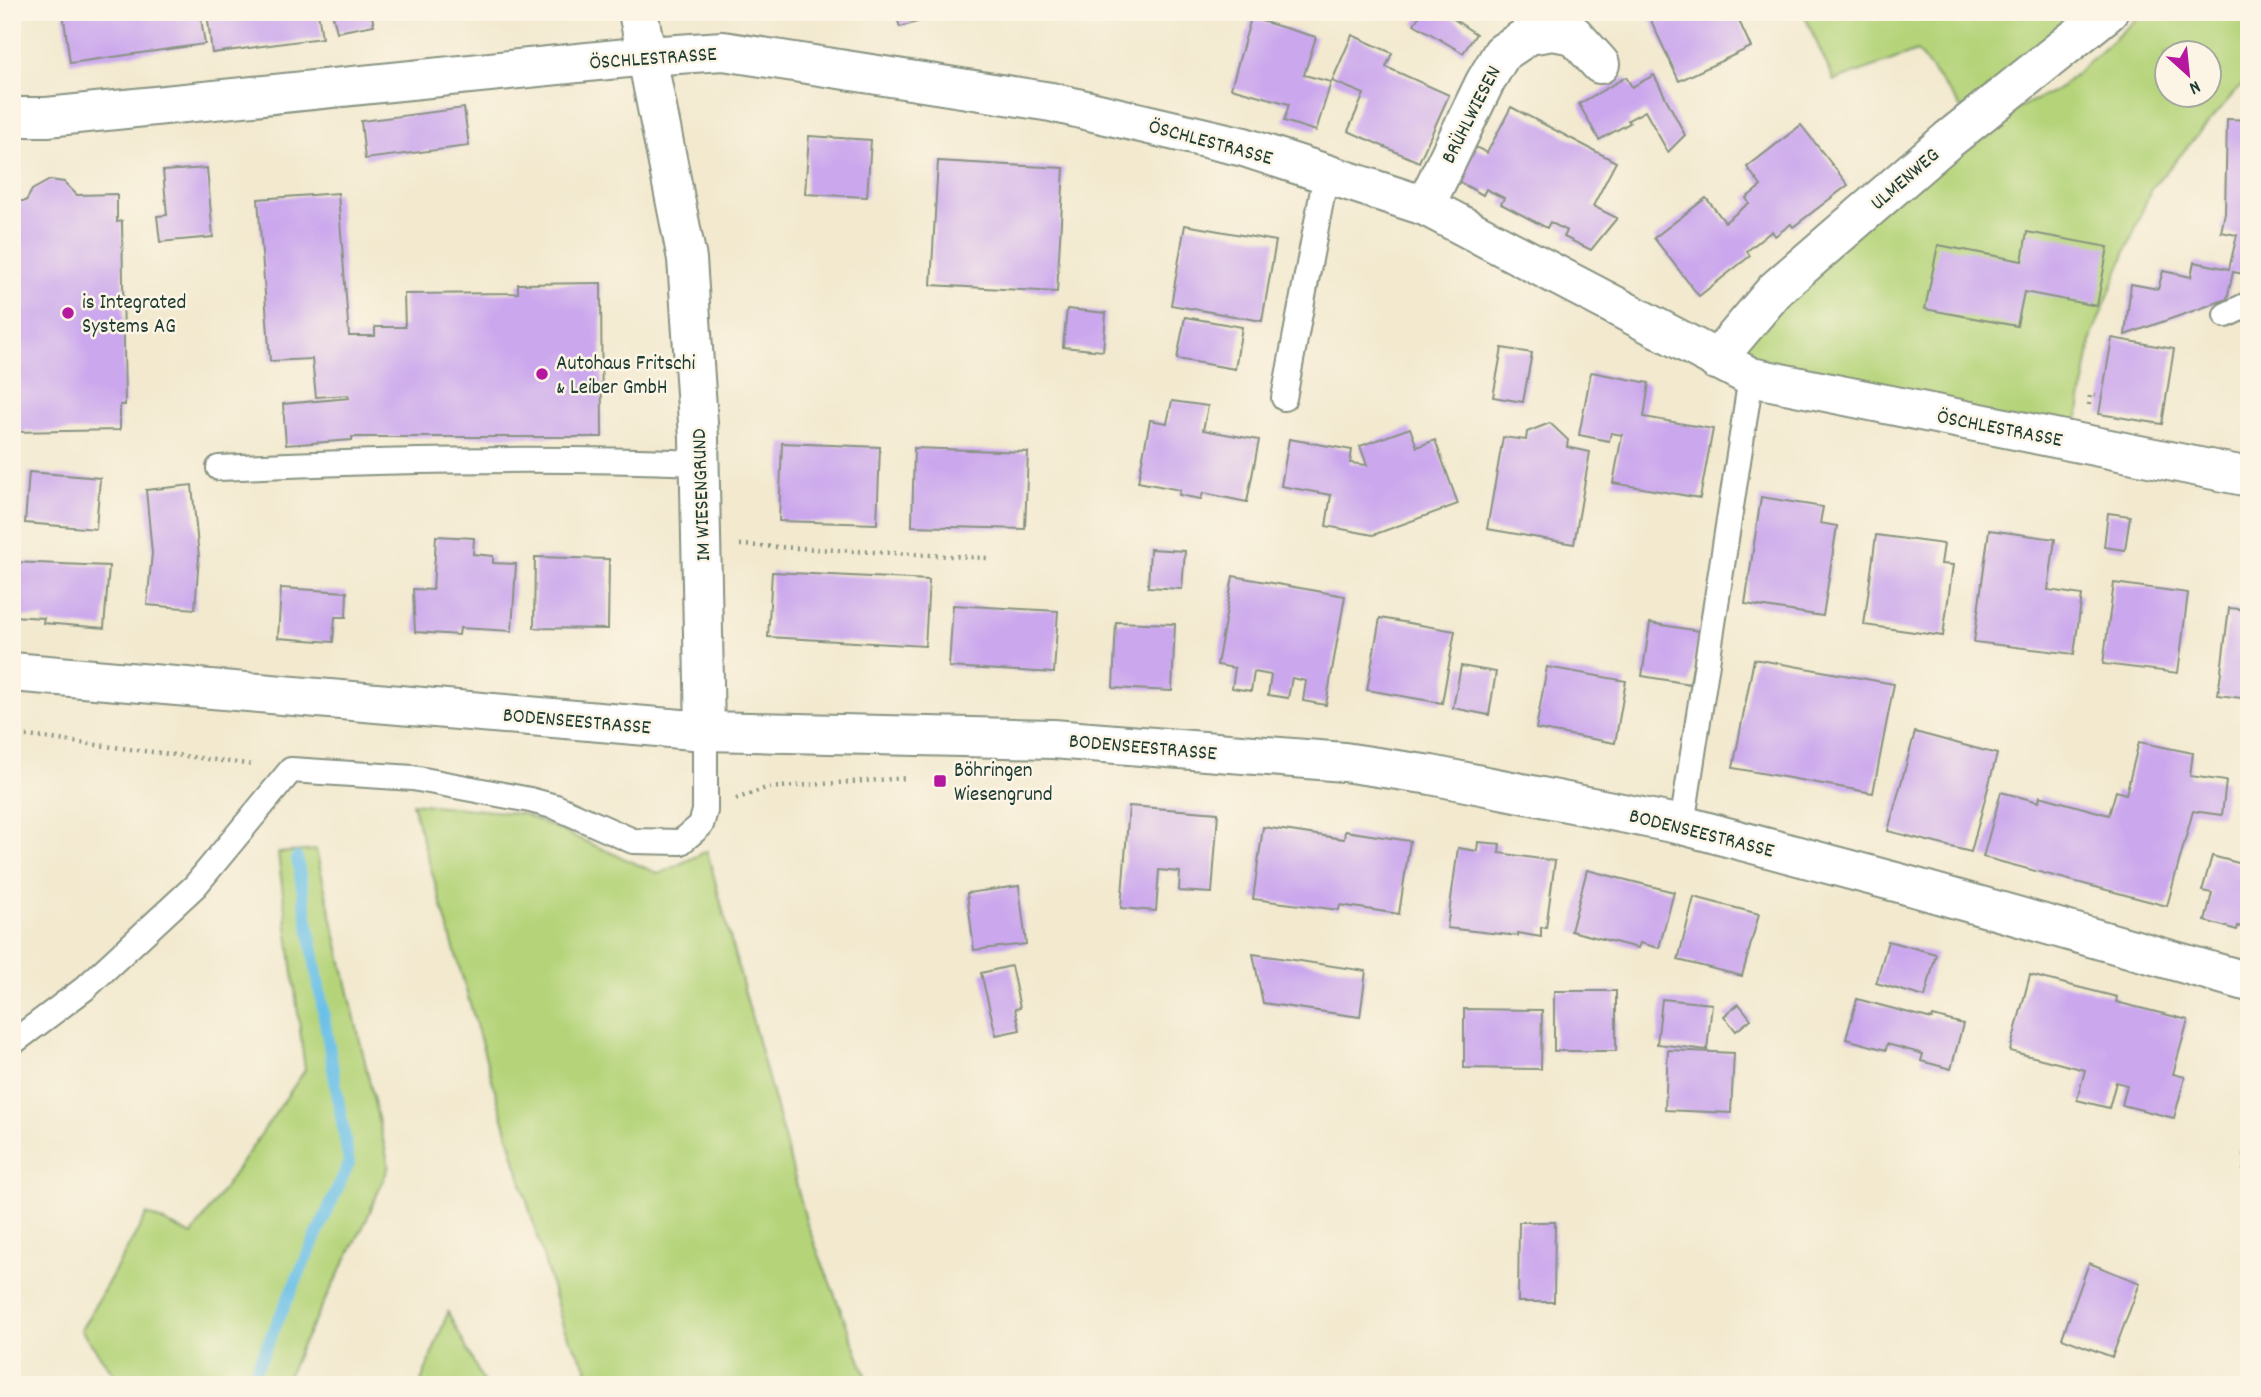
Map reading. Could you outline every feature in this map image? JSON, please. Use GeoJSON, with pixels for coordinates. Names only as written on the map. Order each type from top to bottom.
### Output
{"type":"FeatureCollection","features":[{"type":"Feature","properties":{"kind":"street","name":"IM WIESENGRUND"},"geometry":{"type":"LineString","coordinates":[[638,12],[687,259],[699,463],[705,731]]}},
{"type":"Feature","properties":{"kind":"street","name":"ULMENWEG"},"geometry":{"type":"LineString","coordinates":[[1716,360],[1776,289],[1948,140],[2108,12]]}},
{"type":"Feature","properties":{"kind":"street","name":"BRÜHLWIESEN"},"geometry":{"type":"LineString","coordinates":[[1425,206],[1502,52],[1529,35],[1553,31],[1574,35],[1600,64]]}},
{"type":"Feature","properties":{"kind":"street","name":"ÖSCHLESTRASSE"},"geometry":{"type":"LineString","coordinates":[[12,117],[47,117],[647,55],[723,51],[1051,102],[1244,147],[1425,206],[1751,377],[2249,477]]}},
{"type":"Feature","properties":{"kind":"street","name":"BODENSEESTRASSE"},"geometry":{"type":"LineString","coordinates":[[12,672],[705,731],[1053,739],[1344,762],[1431,775],[1682,825],[1903,884],[2249,982]]}},
{"type":"Feature","properties":{"kind":"lane"},"geometry":{"type":"LineString","coordinates":[[1284,398],[1326,174]]}},
{"type":"Feature","properties":{"kind":"lane"},"geometry":{"type":"LineString","coordinates":[[2226,315],[2249,304]]}},
{"type":"Feature","properties":{"kind":"lane"},"geometry":{"type":"LineString","coordinates":[[1682,825],[1751,377]]}},
{"type":"Feature","properties":{"kind":"lane"},"geometry":{"type":"LineString","coordinates":[[219,468],[296,464],[612,460],[699,463]]}},
{"type":"Feature","properties":{"kind":"lane"},"geometry":{"type":"LineString","coordinates":[[12,1043],[84,989],[195,886],[291,770],[413,778],[556,807],[633,841],[681,842],[702,825],[705,811],[705,731]]}},
{"type":"Feature","properties":{"kind":"path"},"geometry":{"type":"LineString","coordinates":[[701,543],[988,558]]}},
{"type":"Feature","properties":{"kind":"path"},"geometry":{"type":"LineString","coordinates":[[12,734],[291,770]]}},
{"type":"Feature","properties":{"kind":"path"},"geometry":{"type":"LineString","coordinates":[[705,811],[766,788],[908,778]]}},
{"type":"Feature","properties":{"kind":"green space"},"geometry":{"type":"Polygon","coordinates":[[[1803,12],[2083,12],[1962,109],[1917,51],[1834,81],[1803,12]]]}},
{"type":"Feature","properties":{"kind":"green space"},"geometry":{"type":"Polygon","coordinates":[[[2144,12],[2249,12],[2249,76],[2222,107],[2222,38],[2152,38],[2152,108],[2221,108],[2151,189],[2092,336],[2074,442],[1716,360],[1948,140],[2059,89],[2144,12]]]}},
{"type":"Feature","properties":{"kind":"green space"},"geometry":{"type":"Polygon","coordinates":[[[412,803],[523,814],[659,874],[707,851],[807,1224],[870,1385],[597,1385],[564,1329],[412,803]]]}},
{"type":"Feature","properties":{"kind":"green space"},"geometry":{"type":"Polygon","coordinates":[[[316,850],[389,1166],[366,1221],[284,1385],[122,1385],[81,1330],[147,1214],[192,1235],[305,1070],[278,853],[316,850]]]}},
{"type":"Feature","properties":{"kind":"green space"},"geometry":{"type":"Polygon","coordinates":[[[448,1312],[485,1385],[420,1385],[448,1312]]]}},
{"type":"Feature","properties":{"kind":"building"},"geometry":{"type":"Polygon","coordinates":[[[12,12],[17,12],[16,73],[12,73],[12,12]]]}},
{"type":"Feature","properties":{"kind":"building"},"geometry":{"type":"Polygon","coordinates":[[[63,12],[200,12],[205,44],[70,63],[63,12]]]}},
{"type":"Feature","properties":{"kind":"building"},"geometry":{"type":"Polygon","coordinates":[[[207,12],[318,12],[322,38],[212,53],[207,12]]]}},
{"type":"Feature","properties":{"kind":"building"},"geometry":{"type":"Polygon","coordinates":[[[332,12],[371,12],[374,25],[337,32],[332,12]]]}},
{"type":"Feature","properties":{"kind":"building"},"geometry":{"type":"Polygon","coordinates":[[[895,12],[947,12],[947,13],[900,27],[895,12]]]}},
{"type":"Feature","properties":{"kind":"building"},"geometry":{"type":"Polygon","coordinates":[[[1422,12],[1449,12],[1446,14],[1476,34],[1463,53],[1414,24],[1422,12]]]}},
{"type":"Feature","properties":{"kind":"building"},"geometry":{"type":"Polygon","coordinates":[[[1647,12],[1735,12],[1751,47],[1679,81],[1647,12]]]}},
{"type":"Feature","properties":{"kind":"building"},"geometry":{"type":"Polygon","coordinates":[[[1251,18],[1316,37],[1304,75],[1331,82],[1316,131],[1284,121],[1289,104],[1231,88],[1251,18]]]}},
{"type":"Feature","properties":{"kind":"building"},"geometry":{"type":"Polygon","coordinates":[[[1352,35],[1392,53],[1386,67],[1449,95],[1419,162],[1348,131],[1364,94],[1332,81],[1352,35]]]}},
{"type":"Feature","properties":{"kind":"building"},"geometry":{"type":"Polygon","coordinates":[[[1654,75],[1685,135],[1668,152],[1645,111],[1628,120],[1630,123],[1599,140],[1579,104],[1626,77],[1632,87],[1654,75]]]}},
{"type":"Feature","properties":{"kind":"building"},"geometry":{"type":"Polygon","coordinates":[[[1511,107],[1616,162],[1593,206],[1617,218],[1591,250],[1564,237],[1567,231],[1550,222],[1547,228],[1501,204],[1504,198],[1486,189],[1483,195],[1454,179],[1472,145],[1487,153],[1511,107]]]}},
{"type":"Feature","properties":{"kind":"building"},"geometry":{"type":"Polygon","coordinates":[[[464,108],[469,146],[365,159],[361,121],[464,108]]]}},
{"type":"Feature","properties":{"kind":"building"},"geometry":{"type":"Polygon","coordinates":[[[2227,119],[2249,120],[2249,275],[2233,272],[2227,299],[2125,335],[2131,284],[2158,289],[2163,271],[2191,277],[2194,262],[2229,269],[2237,235],[2221,232],[2225,213],[2227,119]]]}},
{"type":"Feature","properties":{"kind":"building"},"geometry":{"type":"Polygon","coordinates":[[[1801,125],[1848,185],[1793,227],[1791,224],[1775,236],[1772,231],[1747,251],[1750,256],[1699,296],[1654,238],[1706,198],[1725,222],[1749,203],[1746,198],[1761,186],[1747,167],[1801,125]]]}},
{"type":"Feature","properties":{"kind":"building"},"geometry":{"type":"Polygon","coordinates":[[[809,136],[871,140],[867,197],[805,194],[809,136]]]}},
{"type":"Feature","properties":{"kind":"building"},"geometry":{"type":"Polygon","coordinates":[[[938,161],[1064,168],[1057,292],[931,285],[938,161]]]}},
{"type":"Feature","properties":{"kind":"building"},"geometry":{"type":"Polygon","coordinates":[[[207,168],[213,237],[160,242],[157,216],[167,215],[163,171],[207,168]]]}},
{"type":"Feature","properties":{"kind":"building","name":"is Integrated Systems AG"},"geometry":{"type":"Polygon","coordinates":[[[50,180],[64,182],[77,195],[117,194],[117,222],[122,221],[125,405],[120,405],[120,430],[12,432],[12,201],[26,201],[32,190],[50,180]]]}},
{"type":"Feature","properties":{"kind":"building"},"geometry":{"type":"Polygon","coordinates":[[[338,193],[349,336],[375,336],[375,327],[405,327],[404,294],[518,293],[518,284],[601,283],[602,437],[352,437],[352,440],[286,445],[283,404],[349,398],[348,395],[316,397],[312,359],[270,361],[258,199],[338,193]]]}},
{"type":"Feature","properties":{"kind":"building"},"geometry":{"type":"Polygon","coordinates":[[[1185,225],[1276,241],[1262,321],[1171,305],[1185,225]]]}},
{"type":"Feature","properties":{"kind":"building"},"geometry":{"type":"Polygon","coordinates":[[[2027,232],[2108,247],[2097,306],[2024,292],[2017,326],[1925,309],[1938,245],[2022,261],[2027,232]]]}},
{"type":"Feature","properties":{"kind":"building"},"geometry":{"type":"Polygon","coordinates":[[[1067,309],[1106,313],[1103,351],[1063,347],[1067,309]]]}},
{"type":"Feature","properties":{"kind":"building"},"geometry":{"type":"Polygon","coordinates":[[[1185,317],[1242,327],[1235,369],[1177,359],[1185,317]]]}},
{"type":"Feature","properties":{"kind":"building"},"geometry":{"type":"Polygon","coordinates":[[[2112,338],[2174,349],[2162,424],[2099,414],[2112,338]]]}},
{"type":"Feature","properties":{"kind":"building"},"geometry":{"type":"Polygon","coordinates":[[[1502,348],[1532,353],[1523,402],[1493,397],[1502,348]]]}},
{"type":"Feature","properties":{"kind":"building"},"geometry":{"type":"Polygon","coordinates":[[[1591,372],[1649,383],[1644,417],[1713,429],[1700,498],[1613,483],[1622,435],[1611,433],[1609,441],[1579,435],[1591,372]]]}},
{"type":"Feature","properties":{"kind":"building"},"geometry":{"type":"Polygon","coordinates":[[[1172,401],[1208,406],[1203,430],[1259,440],[1247,502],[1203,493],[1201,499],[1179,495],[1180,490],[1138,482],[1150,420],[1167,423],[1172,401]]]}},
{"type":"Feature","properties":{"kind":"building"},"geometry":{"type":"Polygon","coordinates":[[[1550,423],[1568,440],[1567,447],[1590,452],[1574,544],[1487,529],[1503,437],[1526,440],[1527,432],[1550,423]]]}},
{"type":"Feature","properties":{"kind":"building"},"geometry":{"type":"Polygon","coordinates":[[[1410,428],[1417,447],[1435,440],[1458,504],[1373,535],[1326,526],[1331,495],[1281,486],[1289,439],[1352,450],[1350,463],[1367,465],[1360,446],[1410,428]]]}},
{"type":"Feature","properties":{"kind":"building"},"geometry":{"type":"Polygon","coordinates":[[[782,443],[880,447],[877,524],[779,521],[782,443]]]}},
{"type":"Feature","properties":{"kind":"building"},"geometry":{"type":"Polygon","coordinates":[[[914,448],[1028,452],[1025,529],[912,526],[914,448]]]}},
{"type":"Feature","properties":{"kind":"building"},"geometry":{"type":"Polygon","coordinates":[[[29,472],[100,478],[96,529],[25,523],[29,472]]]}},
{"type":"Feature","properties":{"kind":"building"},"geometry":{"type":"Polygon","coordinates":[[[192,485],[199,557],[195,609],[147,605],[152,553],[146,490],[192,485]]]}},
{"type":"Feature","properties":{"kind":"building"},"geometry":{"type":"Polygon","coordinates":[[[1761,497],[1823,507],[1820,523],[1837,526],[1823,616],[1745,604],[1761,497]]]}},
{"type":"Feature","properties":{"kind":"building"},"geometry":{"type":"Polygon","coordinates":[[[2108,513],[2130,516],[2125,550],[2104,547],[2108,513]]]}},
{"type":"Feature","properties":{"kind":"building"},"geometry":{"type":"Polygon","coordinates":[[[1989,530],[2055,539],[2048,590],[2082,595],[2074,654],[1974,642],[1989,530]]]}},
{"type":"Feature","properties":{"kind":"building"},"geometry":{"type":"Polygon","coordinates":[[[1876,535],[1944,544],[1941,564],[1953,565],[1943,636],[1864,625],[1876,535]]]}},
{"type":"Feature","properties":{"kind":"building"},"geometry":{"type":"Polygon","coordinates":[[[436,536],[474,538],[473,554],[493,556],[493,563],[516,564],[512,631],[460,628],[459,635],[415,632],[413,589],[433,590],[436,536]]]}},
{"type":"Feature","properties":{"kind":"building"},"geometry":{"type":"Polygon","coordinates":[[[1150,549],[1185,551],[1182,589],[1148,587],[1150,549]]]}},
{"type":"Feature","properties":{"kind":"building"},"geometry":{"type":"Polygon","coordinates":[[[535,557],[609,559],[608,629],[534,628],[535,557]]]}},
{"type":"Feature","properties":{"kind":"building"},"geometry":{"type":"Polygon","coordinates":[[[12,562],[109,566],[104,628],[43,623],[44,618],[12,616],[12,562]]]}},
{"type":"Feature","properties":{"kind":"building"},"geometry":{"type":"Polygon","coordinates":[[[772,572],[929,580],[925,646],[768,637],[772,572]]]}},
{"type":"Feature","properties":{"kind":"building"},"geometry":{"type":"Polygon","coordinates":[[[1233,576],[1345,596],[1326,705],[1303,701],[1306,681],[1292,678],[1288,698],[1268,695],[1271,675],[1254,672],[1251,691],[1232,688],[1235,668],[1217,665],[1233,576]]]}},
{"type":"Feature","properties":{"kind":"building"},"geometry":{"type":"Polygon","coordinates":[[[2114,583],[2188,593],[2178,673],[2103,664],[2114,583]]]}},
{"type":"Feature","properties":{"kind":"building"},"geometry":{"type":"Polygon","coordinates":[[[281,588],[347,592],[346,617],[335,617],[333,642],[278,638],[281,588]]]}},
{"type":"Feature","properties":{"kind":"building"},"geometry":{"type":"Polygon","coordinates":[[[953,605],[1058,611],[1054,673],[949,667],[953,605]]]}},
{"type":"Feature","properties":{"kind":"building"},"geometry":{"type":"Polygon","coordinates":[[[2229,608],[2249,610],[2249,699],[2218,695],[2229,608]]]}},
{"type":"Feature","properties":{"kind":"building"},"geometry":{"type":"Polygon","coordinates":[[[1380,618],[1455,631],[1442,703],[1367,690],[1380,618]]]}},
{"type":"Feature","properties":{"kind":"building"},"geometry":{"type":"Polygon","coordinates":[[[1116,622],[1175,624],[1172,691],[1113,688],[1116,622]]]}},
{"type":"Feature","properties":{"kind":"building"},"geometry":{"type":"Polygon","coordinates":[[[1650,623],[1699,631],[1690,684],[1642,676],[1650,623]]]}},
{"type":"Feature","properties":{"kind":"building"},"geometry":{"type":"Polygon","coordinates":[[[1754,659],[1894,684],[1873,793],[1733,768],[1754,659]]]}},
{"type":"Feature","properties":{"kind":"building"},"geometry":{"type":"Polygon","coordinates":[[[1461,666],[1496,672],[1489,715],[1453,708],[1461,666]]]}},
{"type":"Feature","properties":{"kind":"building"},"geometry":{"type":"Polygon","coordinates":[[[1547,667],[1626,681],[1615,743],[1536,729],[1547,667]]]}},
{"type":"Feature","properties":{"kind":"building"},"geometry":{"type":"Polygon","coordinates":[[[1915,732],[1997,754],[1971,852],[1888,831],[1915,732]]]}},
{"type":"Feature","properties":{"kind":"building"},"geometry":{"type":"Polygon","coordinates":[[[2139,742],[2193,753],[2190,776],[2226,781],[2222,815],[2193,811],[2167,906],[1983,857],[2001,792],[2039,802],[2040,796],[2109,815],[2116,791],[2126,794],[2139,742]]]}},
{"type":"Feature","properties":{"kind":"building"},"geometry":{"type":"Polygon","coordinates":[[[1129,806],[1218,813],[1212,893],[1179,891],[1180,872],[1159,870],[1156,911],[1121,908],[1129,806]]]}},
{"type":"Feature","properties":{"kind":"building"},"geometry":{"type":"Polygon","coordinates":[[[1263,827],[1344,839],[1345,831],[1410,841],[1399,914],[1340,905],[1339,910],[1253,899],[1263,827]]]}},
{"type":"Feature","properties":{"kind":"building"},"geometry":{"type":"Polygon","coordinates":[[[1478,842],[1500,844],[1499,853],[1555,861],[1546,928],[1541,927],[1541,937],[1447,928],[1458,848],[1477,851],[1478,842]]]}},
{"type":"Feature","properties":{"kind":"building"},"geometry":{"type":"Polygon","coordinates":[[[2212,856],[2246,865],[2249,859],[2249,929],[2238,926],[2237,930],[2205,921],[2212,893],[2202,891],[2212,856]]]}},
{"type":"Feature","properties":{"kind":"building"},"geometry":{"type":"Polygon","coordinates":[[[1587,870],[1674,892],[1659,948],[1640,943],[1638,948],[1571,931],[1587,870]]]}},
{"type":"Feature","properties":{"kind":"building"},"geometry":{"type":"Polygon","coordinates":[[[1019,886],[1026,944],[974,950],[967,893],[1019,886]]]}},
{"type":"Feature","properties":{"kind":"building"},"geometry":{"type":"Polygon","coordinates":[[[1694,897],[1759,914],[1742,976],[1678,960],[1694,897]]]}},
{"type":"Feature","properties":{"kind":"building"},"geometry":{"type":"Polygon","coordinates":[[[1888,941],[1936,954],[1925,997],[1876,983],[1888,941]]]}},
{"type":"Feature","properties":{"kind":"building"},"geometry":{"type":"Polygon","coordinates":[[[1253,954],[1366,971],[1360,1017],[1263,1003],[1253,954]]]}},
{"type":"Feature","properties":{"kind":"building"},"geometry":{"type":"Polygon","coordinates":[[[1011,966],[1020,1008],[1015,1009],[1020,1030],[996,1035],[981,973],[1011,966]]]}},
{"type":"Feature","properties":{"kind":"building"},"geometry":{"type":"Polygon","coordinates":[[[2030,975],[2117,997],[2116,1002],[2188,1020],[2173,1074],[2185,1077],[2174,1118],[2122,1105],[2127,1085],[2116,1082],[2109,1108],[2077,1100],[2085,1070],[2010,1051],[2030,975]]]}},
{"type":"Feature","properties":{"kind":"building"},"geometry":{"type":"Polygon","coordinates":[[[1554,991],[1616,991],[1616,1051],[1554,1051],[1554,991]]]}},
{"type":"Feature","properties":{"kind":"building"},"geometry":{"type":"Polygon","coordinates":[[[1662,999],[1712,1004],[1707,1050],[1657,1044],[1662,999]]]}},
{"type":"Feature","properties":{"kind":"building"},"geometry":{"type":"Polygon","coordinates":[[[1857,999],[1932,1019],[1933,1016],[1963,1024],[1951,1069],[1921,1061],[1923,1054],[1887,1044],[1886,1050],[1846,1039],[1857,999]]]}},
{"type":"Feature","properties":{"kind":"building"},"geometry":{"type":"Polygon","coordinates":[[[1739,1004],[1751,1019],[1736,1031],[1724,1016],[1739,1004]]]}},
{"type":"Feature","properties":{"kind":"building"},"geometry":{"type":"Polygon","coordinates":[[[1464,1009],[1542,1010],[1541,1069],[1464,1068],[1464,1009]]]}},
{"type":"Feature","properties":{"kind":"building"},"geometry":{"type":"Polygon","coordinates":[[[1668,1050],[1734,1053],[1731,1113],[1665,1110],[1668,1050]]]}},
{"type":"Feature","properties":{"kind":"building"},"geometry":{"type":"Polygon","coordinates":[[[2248,1136],[2249,1171],[2243,1170],[2247,1157],[2243,1155],[2248,1136]]]}},
{"type":"Feature","properties":{"kind":"building"},"geometry":{"type":"Polygon","coordinates":[[[1519,1222],[1555,1222],[1554,1302],[1518,1302],[1519,1222]]]}},
{"type":"Feature","properties":{"kind":"building"},"geometry":{"type":"Polygon","coordinates":[[[2089,1263],[2140,1283],[2112,1357],[2062,1338],[2089,1263]]]}},
{"type":"Feature","properties":{"kind":"waterway"},"geometry":{"type":"LineString","coordinates":[[249,1385],[349,1163],[297,858]]}},
{"type":"Feature","properties":{"kind":"place","name":"is Integrated Systems AG"},"geometry":{"type":"Point","coordinates":[68,313]}},
{"type":"Feature","properties":{"kind":"place","name":"Autohaus Fritschi & Leiber GmbH"},"geometry":{"type":"Point","coordinates":[542,374]}},
{"type":"Feature","properties":{"kind":"place","name":"Böhringen Wiesengrund"},"geometry":{"type":"Point","coordinates":[940,781]}}]}
